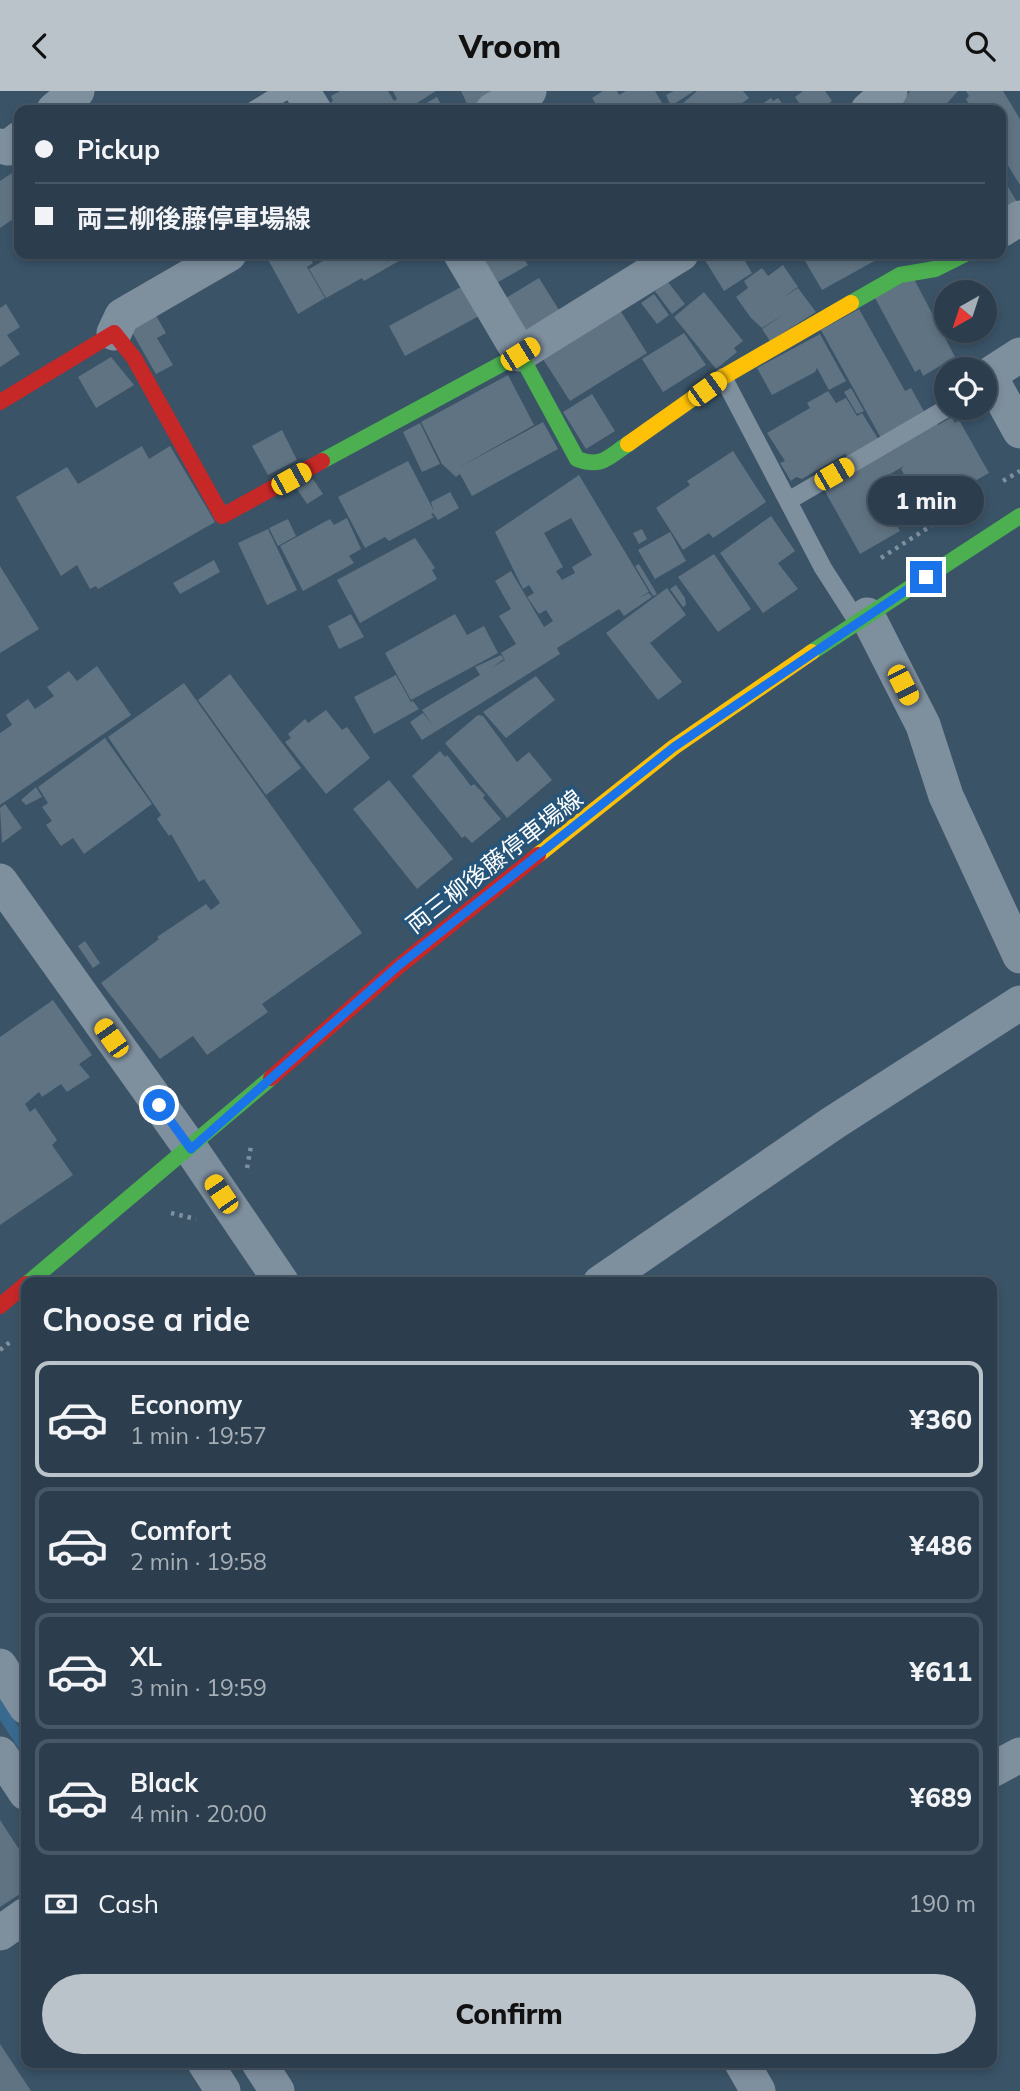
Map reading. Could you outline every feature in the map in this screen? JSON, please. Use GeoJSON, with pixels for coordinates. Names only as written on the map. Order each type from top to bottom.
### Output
{"type":"FeatureCollection","features":[{"type":"Feature","properties":{"kind":"main road"},"geometry":{"type":"LineString","coordinates":[[0,402],[114,333],[134,358],[222,516],[520,354],[578,459],[593,465],[601,463],[723,377],[906,272],[934,269],[955,259]]}},
{"type":"Feature","properties":{"kind":"main road","name":"両三柳後藤停車場線"},"geometry":{"type":"LineString","coordinates":[[36,1277],[191,1149],[398,966],[664,755],[862,618],[1020,516]]}},
{"type":"Feature","properties":{"kind":"main road","name":"両三柳後藤停車場線"},"geometry":{"type":"LineString","coordinates":[[0,1306],[21,1289]]}},
{"type":"Feature","properties":{"kind":"street"},"geometry":{"type":"LineString","coordinates":[[60,105],[78,91]]}},
{"type":"Feature","properties":{"kind":"street"},"geometry":{"type":"LineString","coordinates":[[502,105],[529,91]]}},
{"type":"Feature","properties":{"kind":"street"},"geometry":{"type":"LineString","coordinates":[[874,105],[890,91]]}},
{"type":"Feature","properties":{"kind":"street"},"geometry":{"type":"LineString","coordinates":[[114,333],[122,316],[220,259]]}},
{"type":"Feature","properties":{"kind":"street"},"geometry":{"type":"LineString","coordinates":[[464,259],[520,354],[673,259]]}},
{"type":"Feature","properties":{"kind":"street"},"geometry":{"type":"LineString","coordinates":[[997,370],[1020,355]]}},
{"type":"Feature","properties":{"kind":"street"},"geometry":{"type":"LineString","coordinates":[[997,398],[1020,431]]}},
{"type":"Feature","properties":{"kind":"street"},"geometry":{"type":"LineString","coordinates":[[862,618],[923,725],[946,796],[1020,957]]}},
{"type":"Feature","properties":{"kind":"street"},"geometry":{"type":"LineString","coordinates":[[0,881],[191,1149],[278,1277]]}},
{"type":"Feature","properties":{"kind":"street"},"geometry":{"type":"LineString","coordinates":[[609,1277],[833,1123],[1020,1003]]}},
{"type":"Feature","properties":{"kind":"street"},"geometry":{"type":"LineString","coordinates":[[0,1666],[21,1699]]}},
{"type":"Feature","properties":{"kind":"street"},"geometry":{"type":"LineString","coordinates":[[0,1753],[21,1785]]}},
{"type":"Feature","properties":{"kind":"street"},"geometry":{"type":"LineString","coordinates":[[997,1767],[1020,1755]]}},
{"type":"Feature","properties":{"kind":"street"},"geometry":{"type":"LineString","coordinates":[[0,1933],[21,1918]]}},
{"type":"Feature","properties":{"kind":"street"},"geometry":{"type":"LineString","coordinates":[[208,2068],[223,2091]]}},
{"type":"Feature","properties":{"kind":"street"},"geometry":{"type":"LineString","coordinates":[[262,2068],[277,2091]]}},
{"type":"Feature","properties":{"kind":"street"},"geometry":{"type":"LineString","coordinates":[[745,2068],[758,2091]]}},
{"type":"Feature","properties":{"kind":"lane"},"geometry":{"type":"LineString","coordinates":[[262,105],[285,91]]}},
{"type":"Feature","properties":{"kind":"lane"},"geometry":{"type":"LineString","coordinates":[[723,377],[829,578],[862,618]]}},
{"type":"Feature","properties":{"kind":"lane"},"geometry":{"type":"LineString","coordinates":[[788,501],[934,416]]}},
{"type":"Feature","properties":{"kind":"shaded area"},"geometry":{"type":"Polygon","coordinates":[[[0,1698],[21,1730],[21,1752],[0,1720],[0,1698]]]}},
{"type":"Feature","properties":{"kind":"building"},"geometry":{"type":"Polygon","coordinates":[[[340,91],[388,91],[394,101],[397,99],[393,91],[436,91],[414,105],[327,105],[333,101],[331,96],[340,91]]]}},
{"type":"Feature","properties":{"kind":"building"},"geometry":{"type":"Polygon","coordinates":[[[461,91],[503,93],[480,105],[468,105],[461,91]]]}},
{"type":"Feature","properties":{"kind":"building"},"geometry":{"type":"Polygon","coordinates":[[[603,91],[617,91],[619,95],[626,91],[655,91],[663,105],[596,105],[592,98],[603,91]]]}},
{"type":"Feature","properties":{"kind":"building"},"geometry":{"type":"Polygon","coordinates":[[[674,91],[694,91],[673,105],[666,95],[674,91]]]}},
{"type":"Feature","properties":{"kind":"building"},"geometry":{"type":"Polygon","coordinates":[[[697,91],[743,91],[749,98],[740,105],[681,105],[697,91]]]}},
{"type":"Feature","properties":{"kind":"building"},"geometry":{"type":"Polygon","coordinates":[[[803,91],[825,91],[832,101],[826,105],[801,105],[795,97],[803,91]]]}},
{"type":"Feature","properties":{"kind":"building"},"geometry":{"type":"Polygon","coordinates":[[[910,91],[958,91],[945,105],[900,105],[910,91]]]}},
{"type":"Feature","properties":{"kind":"building"},"geometry":{"type":"Polygon","coordinates":[[[966,91],[1003,91],[1020,119],[1020,185],[1006,162],[1006,105],[969,105],[966,99],[969,96],[966,91]]]}},
{"type":"Feature","properties":{"kind":"building"},"geometry":{"type":"Polygon","coordinates":[[[437,97],[441,105],[423,105],[437,97]]]}},
{"type":"Feature","properties":{"kind":"building"},"geometry":{"type":"Polygon","coordinates":[[[771,98],[773,101],[778,98],[783,105],[761,105],[771,98]]]}},
{"type":"Feature","properties":{"kind":"building"},"geometry":{"type":"Polygon","coordinates":[[[12,173],[14,175],[14,218],[0,228],[0,181],[12,173]]]}},
{"type":"Feature","properties":{"kind":"building"},"geometry":{"type":"Polygon","coordinates":[[[1006,183],[1020,207],[1006,216],[1006,183]]]}},
{"type":"Feature","properties":{"kind":"building"},"geometry":{"type":"Polygon","coordinates":[[[268,259],[311,259],[313,263],[307,267],[325,298],[298,314],[268,259]]]}},
{"type":"Feature","properties":{"kind":"building"},"geometry":{"type":"Polygon","coordinates":[[[326,259],[391,259],[384,264],[392,259],[402,259],[364,281],[362,278],[326,298],[309,269],[326,259]]]}},
{"type":"Feature","properties":{"kind":"building"},"geometry":{"type":"Polygon","coordinates":[[[488,259],[524,259],[528,265],[493,285],[481,263],[488,259]]]}},
{"type":"Feature","properties":{"kind":"building"},"geometry":{"type":"Polygon","coordinates":[[[704,259],[744,259],[752,273],[724,291],[704,259]]]}},
{"type":"Feature","properties":{"kind":"building"},"geometry":{"type":"Polygon","coordinates":[[[804,259],[878,259],[822,290],[804,259]]]}},
{"type":"Feature","properties":{"kind":"building"},"geometry":{"type":"Polygon","coordinates":[[[783,265],[798,287],[782,298],[798,288],[816,312],[770,341],[762,329],[784,314],[762,328],[736,297],[748,288],[744,281],[762,268],[768,276],[783,265]]]}},
{"type":"Feature","properties":{"kind":"building"},"geometry":{"type":"Polygon","coordinates":[[[913,277],[934,317],[934,343],[948,343],[955,357],[934,357],[934,369],[923,376],[920,369],[915,372],[875,298],[913,277]]]}},
{"type":"Feature","properties":{"kind":"building"},"geometry":{"type":"Polygon","coordinates":[[[539,278],[564,318],[532,339],[501,301],[539,278]]]}},
{"type":"Feature","properties":{"kind":"building"},"geometry":{"type":"Polygon","coordinates":[[[668,282],[685,304],[672,314],[655,291],[668,282]]]}},
{"type":"Feature","properties":{"kind":"building"},"geometry":{"type":"Polygon","coordinates":[[[461,287],[479,316],[405,356],[389,326],[461,287]]]}},
{"type":"Feature","properties":{"kind":"building"},"geometry":{"type":"Polygon","coordinates":[[[704,292],[743,341],[734,348],[737,352],[716,369],[674,317],[704,292]]]}},
{"type":"Feature","properties":{"kind":"building"},"geometry":{"type":"Polygon","coordinates":[[[654,294],[669,315],[657,324],[641,303],[654,294]]]}},
{"type":"Feature","properties":{"kind":"building"},"geometry":{"type":"Polygon","coordinates":[[[6,304],[20,327],[7,335],[20,354],[0,367],[0,308],[6,304]]]}},
{"type":"Feature","properties":{"kind":"building"},"geometry":{"type":"Polygon","coordinates":[[[859,309],[905,391],[911,388],[926,415],[882,440],[821,330],[859,309]]]}},
{"type":"Feature","properties":{"kind":"building"},"geometry":{"type":"Polygon","coordinates":[[[620,310],[647,353],[570,401],[543,359],[620,310]]]}},
{"type":"Feature","properties":{"kind":"building"},"geometry":{"type":"Polygon","coordinates":[[[154,312],[166,333],[157,338],[173,365],[156,374],[129,327],[154,312]]]}},
{"type":"Feature","properties":{"kind":"building"},"geometry":{"type":"Polygon","coordinates":[[[684,333],[706,365],[663,392],[642,359],[684,333]]]}},
{"type":"Feature","properties":{"kind":"building"},"geometry":{"type":"Polygon","coordinates":[[[820,334],[846,381],[829,390],[817,368],[815,372],[772,395],[757,368],[820,334]]]}},
{"type":"Feature","properties":{"kind":"building"},"geometry":{"type":"Polygon","coordinates":[[[111,357],[134,385],[96,408],[78,377],[111,357]]]}},
{"type":"Feature","properties":{"kind":"building"},"geometry":{"type":"Polygon","coordinates":[[[508,375],[534,425],[456,469],[543,422],[558,449],[472,496],[460,474],[456,477],[442,464],[421,422],[508,375]]]}},
{"type":"Feature","properties":{"kind":"building"},"geometry":{"type":"Polygon","coordinates":[[[851,388],[864,411],[857,414],[844,392],[851,388]]]}},
{"type":"Feature","properties":{"kind":"building"},"geometry":{"type":"Polygon","coordinates":[[[828,391],[836,403],[846,398],[857,416],[862,413],[880,442],[849,460],[845,454],[802,479],[796,477],[791,481],[780,463],[785,461],[767,433],[810,408],[807,403],[828,391]]]}},
{"type":"Feature","properties":{"kind":"building"},"geometry":{"type":"Polygon","coordinates":[[[592,394],[615,431],[586,449],[563,412],[592,394]]]}},
{"type":"Feature","properties":{"kind":"building"},"geometry":{"type":"Polygon","coordinates":[[[947,420],[954,420],[955,423],[959,420],[989,473],[964,487],[967,491],[952,500],[949,495],[929,506],[915,479],[909,483],[901,469],[904,466],[883,478],[895,499],[885,504],[900,531],[860,554],[822,486],[936,421],[938,425],[947,420]]]}},
{"type":"Feature","properties":{"kind":"building"},"geometry":{"type":"Polygon","coordinates":[[[420,423],[440,464],[422,472],[403,432],[420,423]]]}},
{"type":"Feature","properties":{"kind":"building"},"geometry":{"type":"Polygon","coordinates":[[[282,430],[297,460],[268,475],[252,446],[282,430]]]}},
{"type":"Feature","properties":{"kind":"building"},"geometry":{"type":"Polygon","coordinates":[[[142,446],[149,459],[170,446],[215,522],[98,589],[96,586],[90,589],[77,565],[61,576],[16,497],[67,467],[78,484],[142,446]]]}},
{"type":"Feature","properties":{"kind":"building"},"geometry":{"type":"Polygon","coordinates":[[[733,451],[766,502],[713,538],[709,533],[683,550],[656,508],[690,485],[687,481],[733,451]]]}},
{"type":"Feature","properties":{"kind":"building"},"geometry":{"type":"Polygon","coordinates":[[[408,461],[434,511],[431,502],[450,492],[459,508],[438,520],[433,513],[431,514],[434,517],[389,541],[385,537],[365,548],[338,497],[408,461]]]}},
{"type":"Feature","properties":{"kind":"building"},"geometry":{"type":"Polygon","coordinates":[[[579,475],[649,592],[637,599],[649,593],[652,597],[624,616],[619,609],[557,648],[560,654],[422,740],[410,722],[423,713],[433,726],[422,710],[480,675],[475,667],[501,655],[504,659],[491,668],[505,660],[501,653],[516,644],[499,616],[511,609],[495,581],[511,571],[544,627],[553,621],[546,610],[539,614],[527,597],[534,593],[529,585],[523,589],[495,532],[579,475]],[[571,518],[544,533],[563,567],[556,571],[562,580],[575,573],[572,567],[592,555],[571,518]]]}},
{"type":"Feature","properties":{"kind":"building"},"geometry":{"type":"Polygon","coordinates":[[[313,479],[323,494],[307,504],[297,489],[313,479]]]}},
{"type":"Feature","properties":{"kind":"building"},"geometry":{"type":"Polygon","coordinates":[[[771,516],[795,551],[778,563],[798,589],[763,613],[720,553],[771,516]]]}},
{"type":"Feature","properties":{"kind":"building"},"geometry":{"type":"Polygon","coordinates":[[[347,518],[361,549],[349,556],[354,563],[303,591],[280,546],[330,519],[334,525],[347,518]]]}},
{"type":"Feature","properties":{"kind":"building"},"geometry":{"type":"Polygon","coordinates":[[[288,519],[296,536],[278,546],[269,528],[288,519]]]}},
{"type":"Feature","properties":{"kind":"building"},"geometry":{"type":"Polygon","coordinates":[[[268,529],[297,590],[267,605],[238,543],[268,529]]]}},
{"type":"Feature","properties":{"kind":"building"},"geometry":{"type":"Polygon","coordinates":[[[642,529],[647,539],[639,544],[633,533],[642,529]]]}},
{"type":"Feature","properties":{"kind":"building"},"geometry":{"type":"Polygon","coordinates":[[[670,532],[686,561],[655,579],[638,550],[670,532]]]}},
{"type":"Feature","properties":{"kind":"building"},"geometry":{"type":"Polygon","coordinates":[[[415,538],[435,568],[432,570],[437,579],[360,623],[337,580],[415,538]]]}},
{"type":"Feature","properties":{"kind":"building"},"geometry":{"type":"Polygon","coordinates":[[[714,554],[751,609],[718,632],[678,577],[714,554]]]}},
{"type":"Feature","properties":{"kind":"building"},"geometry":{"type":"Polygon","coordinates":[[[214,560],[220,572],[180,594],[173,583],[214,560]]]}},
{"type":"Feature","properties":{"kind":"building"},"geometry":{"type":"Polygon","coordinates":[[[639,564],[657,594],[653,596],[635,566],[639,564]]]}},
{"type":"Feature","properties":{"kind":"building"},"geometry":{"type":"Polygon","coordinates":[[[0,566],[39,629],[0,653],[0,566]]]}},
{"type":"Feature","properties":{"kind":"building"},"geometry":{"type":"Polygon","coordinates":[[[676,585],[685,598],[686,605],[683,607],[670,589],[676,585]]]}},
{"type":"Feature","properties":{"kind":"building"},"geometry":{"type":"Polygon","coordinates":[[[667,588],[686,615],[650,643],[682,682],[658,700],[606,633],[667,588]]]}},
{"type":"Feature","properties":{"kind":"building"},"geometry":{"type":"Polygon","coordinates":[[[351,614],[364,637],[339,649],[328,626],[351,614]]]}},
{"type":"Feature","properties":{"kind":"building"},"geometry":{"type":"Polygon","coordinates":[[[455,614],[467,635],[484,626],[498,653],[411,700],[385,653],[455,614]]]}},
{"type":"Feature","properties":{"kind":"building"},"geometry":{"type":"Polygon","coordinates":[[[97,666],[131,715],[0,805],[0,733],[12,725],[6,715],[28,699],[35,709],[54,696],[47,687],[69,671],[77,681],[97,666]]]}},
{"type":"Feature","properties":{"kind":"building"},"geometry":{"type":"Polygon","coordinates":[[[230,674],[301,768],[266,795],[198,700],[230,674]]]}},
{"type":"Feature","properties":{"kind":"building"},"geometry":{"type":"Polygon","coordinates":[[[396,675],[411,702],[419,709],[374,734],[354,697],[396,675]]]}},
{"type":"Feature","properties":{"kind":"building"},"geometry":{"type":"Polygon","coordinates":[[[536,676],[555,700],[506,738],[483,712],[536,676]]]}},
{"type":"Feature","properties":{"kind":"building"},"geometry":{"type":"Polygon","coordinates":[[[184,683],[362,933],[262,1004],[268,1012],[207,1055],[193,1036],[160,1059],[101,983],[159,939],[157,937],[206,904],[211,910],[220,903],[204,879],[199,882],[171,834],[169,836],[157,819],[161,815],[108,737],[184,683]]]}},
{"type":"Feature","properties":{"kind":"building"},"geometry":{"type":"Polygon","coordinates":[[[326,710],[342,730],[347,727],[370,758],[326,794],[285,742],[291,738],[288,734],[305,719],[308,723],[326,710]]]}},
{"type":"Feature","properties":{"kind":"building"},"geometry":{"type":"Polygon","coordinates":[[[478,715],[483,716],[517,762],[529,752],[552,780],[507,818],[445,743],[478,715]]]}},
{"type":"Feature","properties":{"kind":"building"},"geometry":{"type":"Polygon","coordinates":[[[105,738],[152,804],[84,854],[73,838],[61,846],[46,825],[52,821],[42,807],[48,803],[38,787],[105,738]]]}},
{"type":"Feature","properties":{"kind":"building"},"geometry":{"type":"Polygon","coordinates":[[[440,751],[445,757],[447,755],[471,786],[474,784],[485,795],[483,798],[501,819],[472,843],[465,836],[462,838],[412,776],[440,751]]]}},
{"type":"Feature","properties":{"kind":"building"},"geometry":{"type":"Polygon","coordinates":[[[389,780],[453,859],[417,889],[353,809],[389,780]]]}},
{"type":"Feature","properties":{"kind":"building"},"geometry":{"type":"Polygon","coordinates":[[[36,787],[42,797],[26,805],[21,800],[36,787]]]}},
{"type":"Feature","properties":{"kind":"building"},"geometry":{"type":"Polygon","coordinates":[[[5,804],[22,828],[2,843],[0,808],[5,804]]]}},
{"type":"Feature","properties":{"kind":"building"},"geometry":{"type":"Polygon","coordinates":[[[85,941],[100,963],[93,968],[78,946],[85,941]]]}},
{"type":"Feature","properties":{"kind":"building"},"geometry":{"type":"Polygon","coordinates":[[[53,1000],[92,1055],[79,1064],[90,1077],[67,1092],[61,1084],[42,1097],[39,1092],[25,1104],[30,1112],[35,1108],[57,1140],[52,1145],[73,1175],[0,1225],[0,1037],[53,1000]]]}},
{"type":"Feature","properties":{"kind":"building"},"geometry":{"type":"Polygon","coordinates":[[[0,1820],[21,1852],[21,1893],[0,1907],[0,1820]]]}},
{"type":"Feature","properties":{"kind":"building"},"geometry":{"type":"Polygon","coordinates":[[[0,2044],[31,2091],[0,2091],[0,2044]]]}},
{"type":"Feature","properties":{"kind":"traffic: fast"},"geometry":{"type":"LineString","coordinates":[[851,303],[900,275],[935,269],[955,259]]}},
{"type":"Feature","properties":{"kind":"traffic: fast"},"geometry":{"type":"LineString","coordinates":[[322,461],[520,354],[577,459],[599,462],[628,444]]}},
{"type":"Feature","properties":{"kind":"traffic: fast"},"geometry":{"type":"LineString","coordinates":[[812,652],[1020,516]]}},
{"type":"Feature","properties":{"kind":"traffic: fast"},"geometry":{"type":"LineString","coordinates":[[35,1277],[271,1078]]}},
{"type":"Feature","properties":{"kind":"traffic: slow"},"geometry":{"type":"LineString","coordinates":[[628,444],[723,377],[851,303]]}},
{"type":"Feature","properties":{"kind":"traffic: slow"},"geometry":{"type":"LineString","coordinates":[[538,855],[674,747],[812,652]]}},
{"type":"Feature","properties":{"kind":"traffic: jam"},"geometry":{"type":"LineString","coordinates":[[0,402],[114,333],[134,358],[222,516],[322,461]]}},
{"type":"Feature","properties":{"kind":"traffic: jam"},"geometry":{"type":"LineString","coordinates":[[271,1078],[399,966],[538,855]]}},
{"type":"Feature","properties":{"kind":"traffic: jam"},"geometry":{"type":"LineString","coordinates":[[0,1306],[21,1288]]}},
{"type":"Feature","properties":{"kind":"route"},"geometry":{"type":"LineString","coordinates":[[159,1105],[191,1149],[398,966],[674,747],[857,621],[926,577]]}}]}
